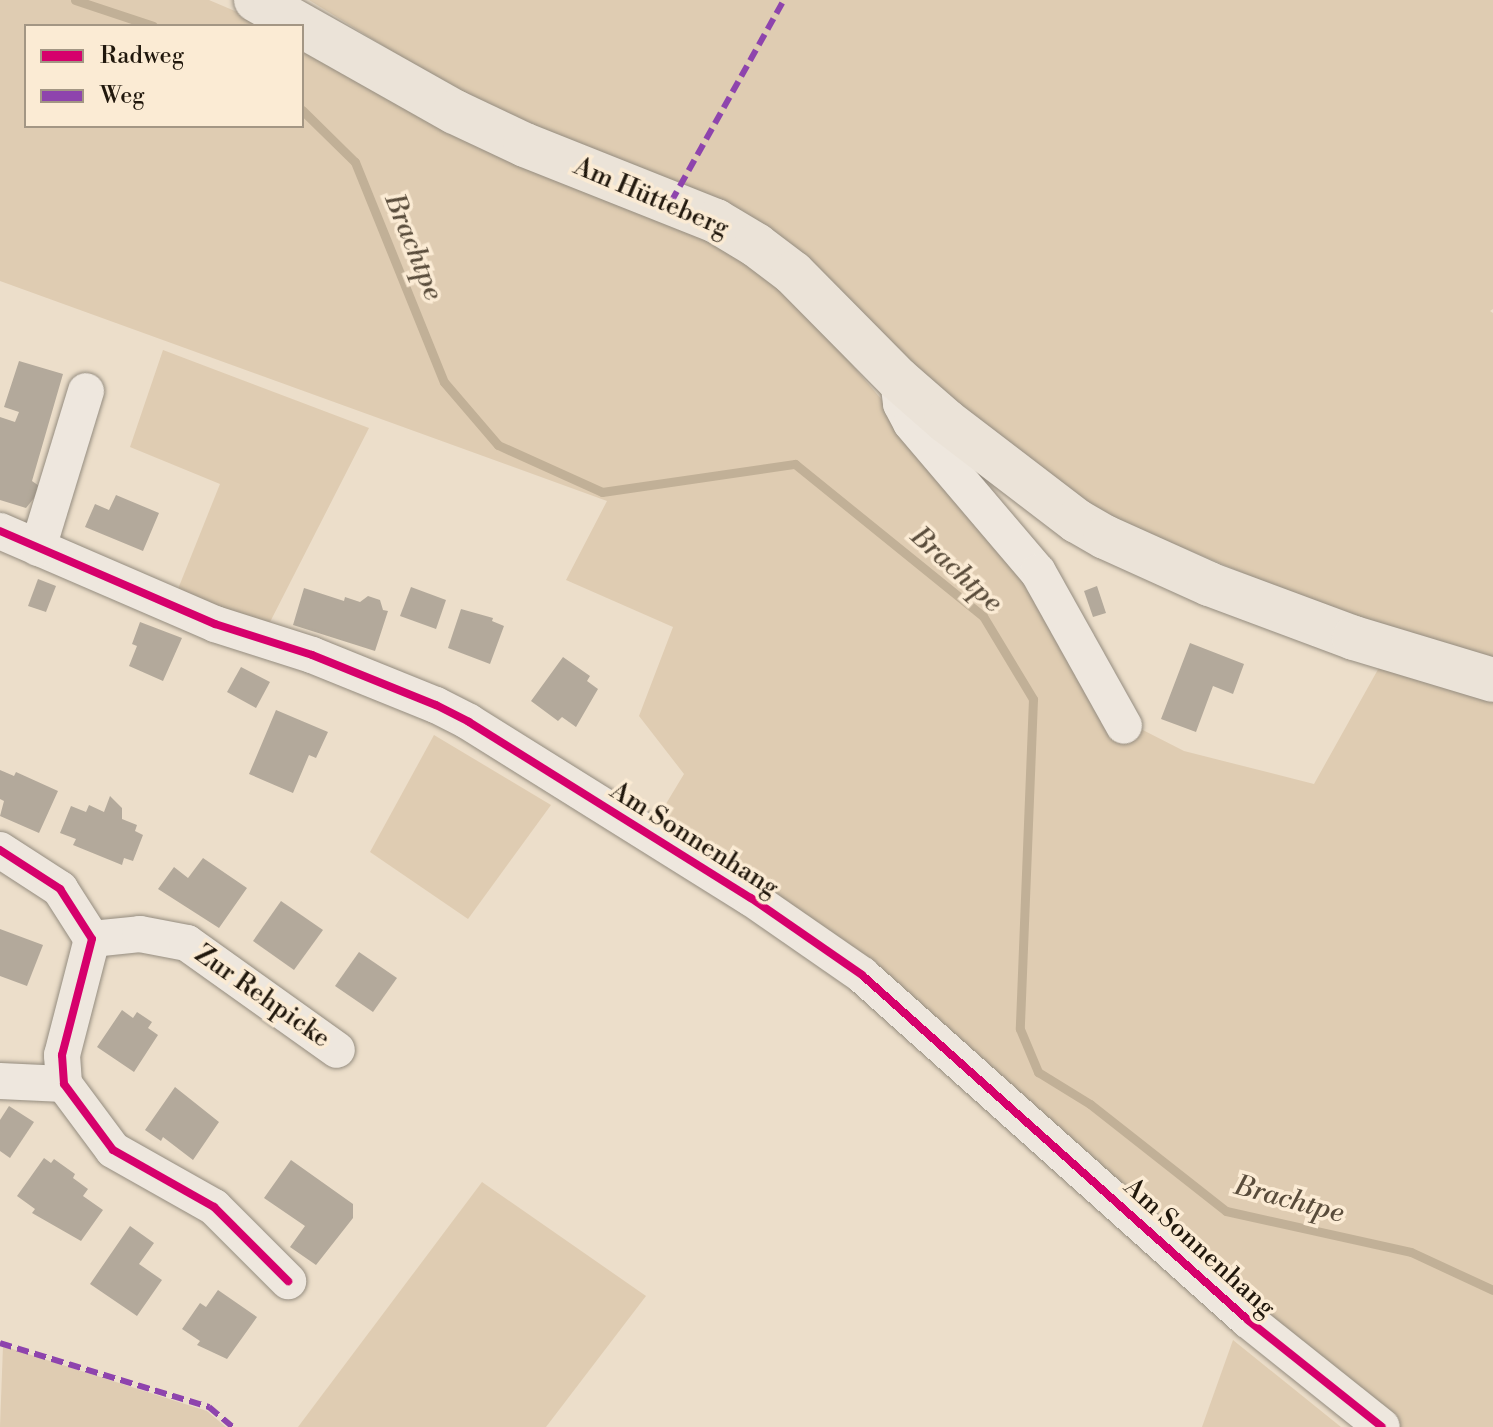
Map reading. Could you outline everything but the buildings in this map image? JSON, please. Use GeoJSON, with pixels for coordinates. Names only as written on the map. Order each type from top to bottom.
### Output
{"type":"FeatureCollection","features":[{"type":"Feature","properties":{"kind":"main road","name":"Am Hütteberg"},"geometry":{"type":"LineString","coordinates":[[256,0],[299,24]]}},
{"type":"Feature","properties":{"kind":"main road","name":"Am Hütteberg"},"geometry":{"type":"LineString","coordinates":[[304,27],[455,112],[537,150],[716,221],[756,245],[793,273],[898,379],[992,458],[1077,521],[1209,584],[1354,638],[1493,680]]}},
{"type":"Feature","properties":{"kind":"street"},"geometry":{"type":"LineString","coordinates":[[898,379],[901,404],[911,423],[1038,572],[1124,726]]}},
{"type":"Feature","properties":{"kind":"street"},"geometry":{"type":"LineString","coordinates":[[38,548],[86,391]]}},
{"type":"Feature","properties":{"kind":"street","name":"Am Sonnenhang"},"geometry":{"type":"LineString","coordinates":[[0,531],[215,624],[312,655],[436,705],[469,722],[751,898],[862,975],[1248,1320],[1382,1427]]}},
{"type":"Feature","properties":{"kind":"street"},"geometry":{"type":"LineString","coordinates":[[0,850],[60,889],[92,939],[62,1055],[64,1084],[113,1150],[214,1207],[288,1281]]}},
{"type":"Feature","properties":{"kind":"street","name":"Zur Rehpicke"},"geometry":{"type":"LineString","coordinates":[[92,939],[140,934],[187,943],[337,1050]]}},
{"type":"Feature","properties":{"kind":"street"},"geometry":{"type":"LineString","coordinates":[[0,1081],[64,1084]]}},
{"type":"Feature","properties":{"kind":"shaded area"},"geometry":{"type":"Polygon","coordinates":[[[0,0],[209,0],[265,24],[24,24],[24,128],[304,128],[304,42],[673,219],[743,258],[808,313],[1029,573],[1131,724],[1184,751],[1314,784],[1381,664],[1493,695],[1493,1427],[1391,1427],[658,817],[684,774],[639,716],[673,627],[566,580],[607,501],[0,281],[0,0]]]}},
{"type":"Feature","properties":{"kind":"shaded area"},"geometry":{"type":"Polygon","coordinates":[[[309,0],[1493,0],[1493,309],[1490,311],[1493,313],[1493,662],[1351,618],[1086,507],[933,403],[842,303],[484,108],[309,0]]]}},
{"type":"Feature","properties":{"kind":"shaded area"},"geometry":{"type":"Polygon","coordinates":[[[163,350],[369,428],[268,626],[176,594],[220,484],[130,447],[163,350]]]}},
{"type":"Feature","properties":{"kind":"shaded area"},"geometry":{"type":"Polygon","coordinates":[[[434,735],[551,805],[468,919],[370,852],[434,735]]]}},
{"type":"Feature","properties":{"kind":"shaded area"},"geometry":{"type":"Polygon","coordinates":[[[482,1182],[646,1296],[546,1427],[298,1427],[482,1182]]]}},
{"type":"Feature","properties":{"kind":"shaded area"},"geometry":{"type":"Polygon","coordinates":[[[1233,1340],[1341,1427],[1202,1427],[1233,1340]]]}},
{"type":"Feature","properties":{"kind":"shaded area"},"geometry":{"type":"Polygon","coordinates":[[[3,1346],[207,1411],[226,1427],[0,1427],[3,1346]]]}},
{"type":"Feature","properties":{"kind":"waterway","name":"Brachtpe"},"geometry":{"type":"LineString","coordinates":[[75,0],[147,24]]}},
{"type":"Feature","properties":{"kind":"waterway","name":"Brachtpe"},"geometry":{"type":"LineString","coordinates":[[304,112],[355,162],[444,382],[498,445],[602,492],[795,464],[983,616],[1033,699],[1020,1029],[1038,1072],[1090,1104],[1226,1211],[1411,1252],[1493,1290]]}},
{"type":"Feature","properties":{"kind":"marked path"},"geometry":{"type":"LineString","coordinates":[[671,202],[784,0]]}},
{"type":"Feature","properties":{"kind":"marked path"},"geometry":{"type":"LineString","coordinates":[[0,1343],[209,1407],[233,1427]]}},
{"type":"Feature","properties":{"kind":"cycle path"},"geometry":{"type":"LineString","coordinates":[[0,531],[215,624],[312,655],[436,705],[469,722],[751,898],[862,975],[1248,1320],[1382,1427]]}},
{"type":"Feature","properties":{"kind":"cycle path"},"geometry":{"type":"LineString","coordinates":[[0,850],[60,889],[92,939],[62,1055],[64,1084],[113,1150],[214,1207],[288,1281]]}}]}
